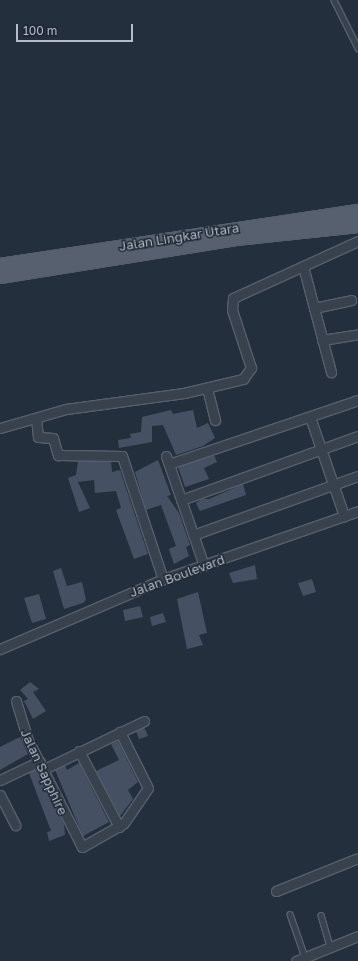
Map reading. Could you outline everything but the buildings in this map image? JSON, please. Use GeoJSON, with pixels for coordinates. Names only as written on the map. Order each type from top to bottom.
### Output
{"type":"FeatureCollection","features":[{"type":"Feature","properties":{"kind":"main road","name":"Jalan Lingkar Utara"},"geometry":{"type":"LineString","coordinates":[[0,276],[333,221],[358,212]]}},
{"type":"Feature","properties":{"kind":"main road","name":"Jalan Lingkar Utara"},"geometry":{"type":"LineString","coordinates":[[0,266],[333,221],[358,224]]}},
{"type":"Feature","properties":{"kind":"street"},"geometry":{"type":"LineString","coordinates":[[0,428],[66,409],[207,388],[238,381],[249,373],[251,368],[232,310],[233,298],[358,241]]}},
{"type":"Feature","properties":{"kind":"street"},"geometry":{"type":"LineString","coordinates":[[303,266],[330,372]]}},
{"type":"Feature","properties":{"kind":"street"},"geometry":{"type":"LineString","coordinates":[[314,308],[351,300]]}},
{"type":"Feature","properties":{"kind":"street"},"geometry":{"type":"LineString","coordinates":[[322,340],[358,334]]}},
{"type":"Feature","properties":{"kind":"street"},"geometry":{"type":"LineString","coordinates":[[207,388],[215,420]]}},
{"type":"Feature","properties":{"kind":"street"},"geometry":{"type":"LineString","coordinates":[[204,566],[168,460],[310,417],[358,400]]}},
{"type":"Feature","properties":{"kind":"street"},"geometry":{"type":"LineString","coordinates":[[310,417],[344,516]]}},
{"type":"Feature","properties":{"kind":"street"},"geometry":{"type":"LineString","coordinates":[[36,418],[38,437],[53,438],[58,455],[122,456],[163,578]]}},
{"type":"Feature","properties":{"kind":"street"},"geometry":{"type":"LineString","coordinates":[[182,500],[358,436]]}},
{"type":"Feature","properties":{"kind":"street"},"geometry":{"type":"LineString","coordinates":[[193,535],[358,476]]}},
{"type":"Feature","properties":{"kind":"street","name":"Jalan Boulevard"},"geometry":{"type":"LineString","coordinates":[[0,649],[163,578],[204,566],[358,511]]}},
{"type":"Feature","properties":{"kind":"street","name":"Jalan Sapphire"},"geometry":{"type":"LineString","coordinates":[[16,702],[27,738],[42,765],[76,841],[85,847],[119,827]]}},
{"type":"Feature","properties":{"kind":"street"},"geometry":{"type":"LineString","coordinates":[[0,780],[79,751],[144,721]]}},
{"type":"Feature","properties":{"kind":"street"},"geometry":{"type":"LineString","coordinates":[[79,751],[119,827],[148,788],[120,732]]}},
{"type":"Feature","properties":{"kind":"street"},"geometry":{"type":"LineString","coordinates":[[0,795],[15,825]]}},
{"type":"Feature","properties":{"kind":"street"},"geometry":{"type":"LineString","coordinates":[[276,891],[358,858]]}},
{"type":"Feature","properties":{"kind":"street"},"geometry":{"type":"LineString","coordinates":[[296,961],[358,936]]}},
{"type":"Feature","properties":{"kind":"lane"},"geometry":{"type":"LineString","coordinates":[[334,0],[358,48]]}},
{"type":"Feature","properties":{"kind":"lane"},"geometry":{"type":"LineString","coordinates":[[290,914],[306,957]]}},
{"type":"Feature","properties":{"kind":"lane"},"geometry":{"type":"LineString","coordinates":[[321,915],[330,946]]}}]}
